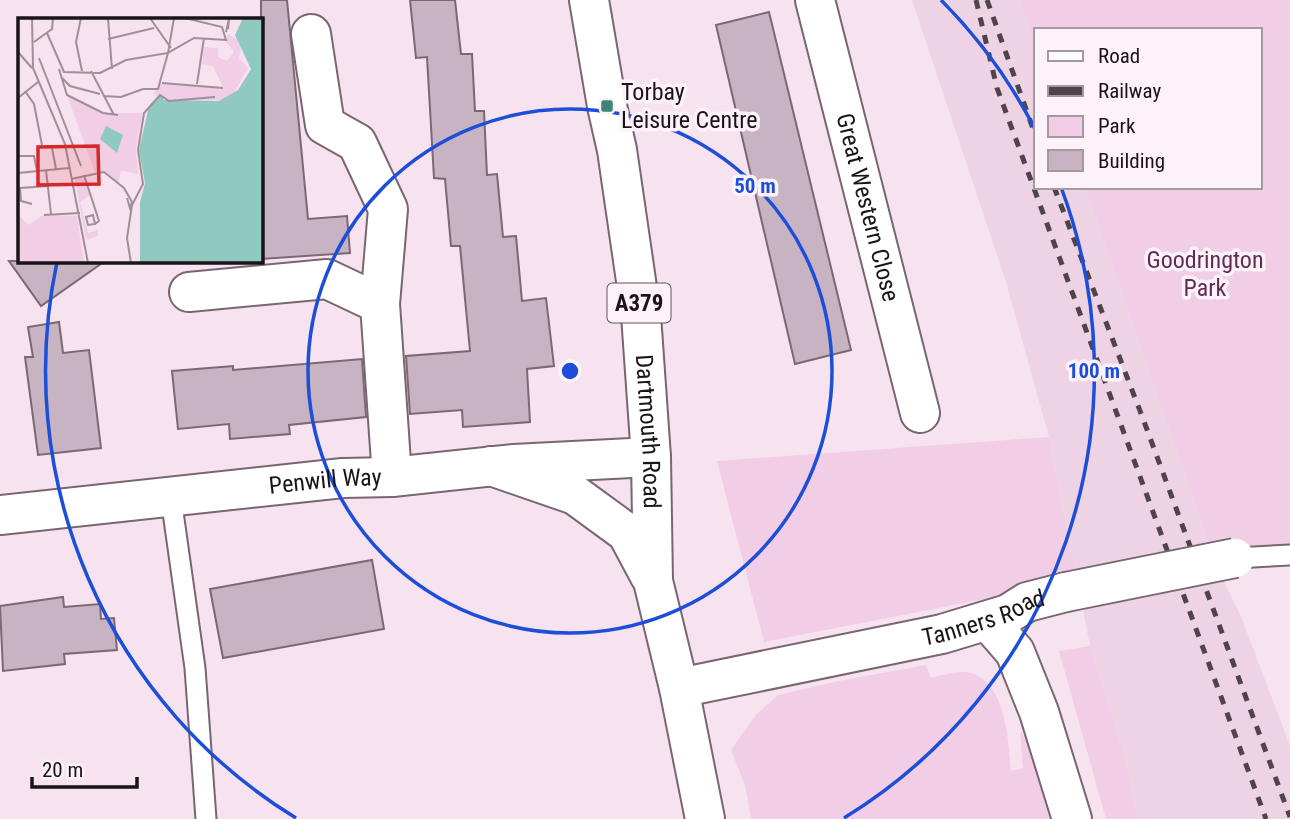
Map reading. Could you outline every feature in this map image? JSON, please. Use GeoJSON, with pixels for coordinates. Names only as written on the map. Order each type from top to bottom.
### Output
{"type":"FeatureCollection","features":[{"type":"Feature","properties":{"kind":"street","name":"Dartmouth Road"},"geometry":{"type":"LineString","coordinates":[[589,0],[617,150],[641,315],[652,457],[653,582],[679,688],[705,819]]}},
{"type":"Feature","properties":{"kind":"street","name":"Great Western Close"},"geometry":{"type":"LineString","coordinates":[[815,0],[920,413]]}},
{"type":"Feature","properties":{"kind":"street"},"geometry":{"type":"LineString","coordinates":[[311,34],[325,125],[357,143],[388,209],[380,304],[392,477]]}},
{"type":"Feature","properties":{"kind":"street"},"geometry":{"type":"LineString","coordinates":[[189,292],[327,279],[380,304]]}},
{"type":"Feature","properties":{"kind":"street","name":"Penwill Way"},"geometry":{"type":"LineString","coordinates":[[0,515],[343,478],[392,477],[491,466],[652,457]]}},
{"type":"Feature","properties":{"kind":"street","name":"A379"},"geometry":{"type":"LineString","coordinates":[[491,466],[575,495],[627,533],[653,582]]}},
{"type":"Feature","properties":{"kind":"street","name":"Tanners Road"},"geometry":{"type":"LineString","coordinates":[[679,688],[942,634],[1008,614],[1027,602],[1235,558]]}},
{"type":"Feature","properties":{"kind":"street"},"geometry":{"type":"LineString","coordinates":[[988,621],[1015,652],[1039,712],[1072,819]]}},
{"type":"Feature","properties":{"kind":"lane"},"geometry":{"type":"LineString","coordinates":[[171,498],[195,668],[206,819]]}},
{"type":"Feature","properties":{"kind":"lane","name":"Tanners Road"},"geometry":{"type":"LineString","coordinates":[[1235,558],[1290,555]]}},
{"type":"Feature","properties":{"kind":"shaded area"},"geometry":{"type":"Polygon","coordinates":[[[912,0],[1020,0],[1034,42],[1034,189],[1086,189],[1215,562],[1242,619],[1290,746],[1290,819],[1138,819],[1126,760],[1090,646],[1049,437],[1006,282],[912,0]]]}},
{"type":"Feature","properties":{"kind":"green space","name":"Goodrington Park"},"geometry":{"type":"Polygon","coordinates":[[[1020,0],[1290,0],[1290,545],[1215,562],[1086,189],[1262,189],[1262,28],[1034,28],[1034,42],[1020,0]]]}},
{"type":"Feature","properties":{"kind":"green space"},"geometry":{"type":"Polygon","coordinates":[[[1049,437],[1077,581],[764,642],[717,461],[1049,437]]]}},
{"type":"Feature","properties":{"kind":"green space"},"geometry":{"type":"Polygon","coordinates":[[[1090,646],[1126,760],[1138,819],[1106,819],[1059,651],[1090,646]]]}},
{"type":"Feature","properties":{"kind":"green space"},"geometry":{"type":"Polygon","coordinates":[[[926,665],[931,678],[964,672],[974,674],[985,681],[993,691],[1004,716],[1011,771],[1023,768],[1020,732],[1030,741],[1050,819],[751,819],[745,785],[731,750],[756,715],[778,695],[926,665]]]}},
{"type":"Feature","properties":{"kind":"building"},"geometry":{"type":"Polygon","coordinates":[[[261,0],[287,0],[308,219],[347,216],[350,253],[262,259],[261,0]]]}},
{"type":"Feature","properties":{"kind":"building"},"geometry":{"type":"Polygon","coordinates":[[[410,0],[455,0],[461,54],[472,54],[475,111],[484,111],[487,175],[497,174],[503,237],[516,236],[522,301],[546,298],[554,366],[527,369],[530,422],[463,427],[462,410],[410,414],[406,356],[470,351],[460,246],[451,246],[445,179],[434,178],[427,57],[416,58],[410,0]]]}},
{"type":"Feature","properties":{"kind":"building"},"geometry":{"type":"Polygon","coordinates":[[[769,12],[851,350],[795,364],[716,25],[769,12]]]}},
{"type":"Feature","properties":{"kind":"building"},"geometry":{"type":"Polygon","coordinates":[[[9,261],[104,262],[41,306],[9,261]]]}},
{"type":"Feature","properties":{"kind":"building"},"geometry":{"type":"Polygon","coordinates":[[[59,322],[63,353],[89,350],[101,448],[38,455],[25,357],[33,357],[28,327],[59,322]]]}},
{"type":"Feature","properties":{"kind":"building"},"geometry":{"type":"Polygon","coordinates":[[[362,359],[366,417],[289,425],[290,434],[230,439],[229,424],[178,429],[172,371],[233,366],[233,370],[362,359]]]}},
{"type":"Feature","properties":{"kind":"building"},"geometry":{"type":"Polygon","coordinates":[[[372,560],[384,629],[223,658],[210,589],[372,560]]]}},
{"type":"Feature","properties":{"kind":"building"},"geometry":{"type":"Polygon","coordinates":[[[63,597],[64,607],[100,604],[101,619],[114,618],[117,650],[64,654],[65,664],[3,671],[0,606],[63,597]]]}},
{"type":"Feature","properties":{"kind":"railway"},"geometry":{"type":"LineString","coordinates":[[976,0],[997,88],[1034,189]]}},
{"type":"Feature","properties":{"kind":"railway"},"geometry":{"type":"LineString","coordinates":[[987,0],[1034,131]]}},
{"type":"Feature","properties":{"kind":"railway"},"geometry":{"type":"LineString","coordinates":[[1034,189],[1266,819]]}},
{"type":"Feature","properties":{"kind":"railway"},"geometry":{"type":"LineString","coordinates":[[1055,189],[1290,817]]}},
{"type":"Feature","properties":{"kind":"place","name":"Torbay Leisure Centre"},"geometry":{"type":"Point","coordinates":[607,106]}}]}
